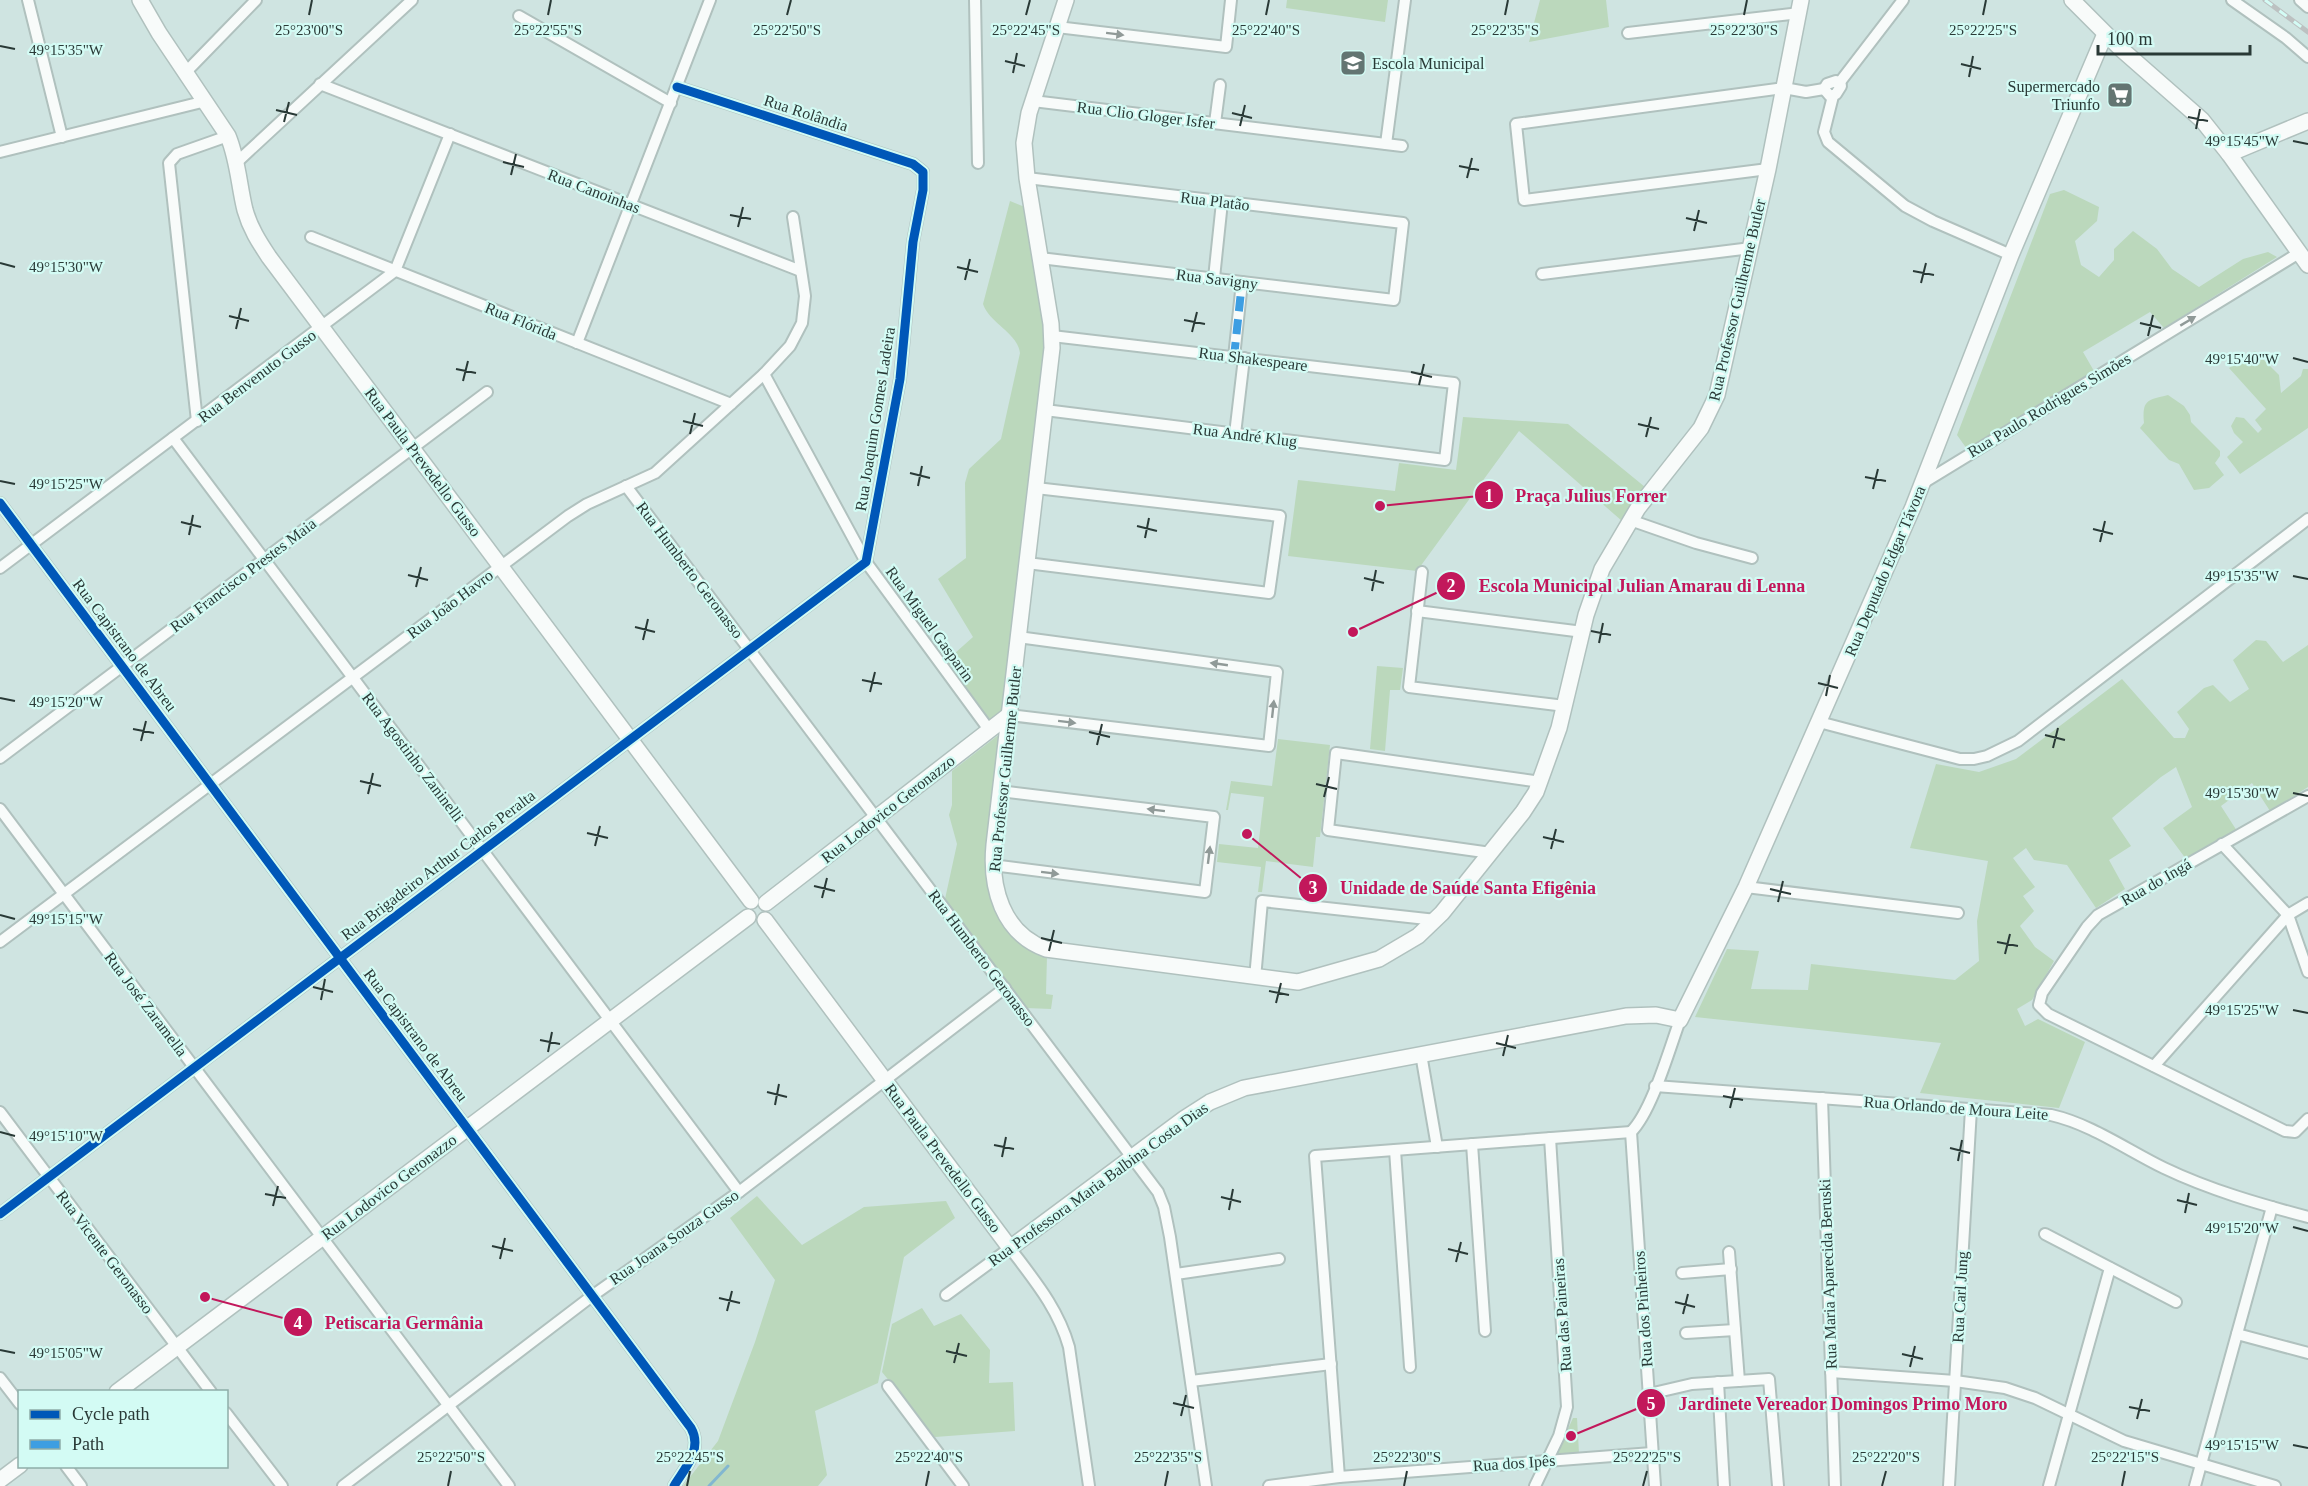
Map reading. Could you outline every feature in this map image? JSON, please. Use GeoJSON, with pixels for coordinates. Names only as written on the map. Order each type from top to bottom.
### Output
{"type":"FeatureCollection","features":[{"type":"Feature","properties":{"kind":"main road","name":"Rua Paula Prevedello Gusso"},"geometry":{"type":"LineString","coordinates":[[140,0],[228,136],[246,212],[254,233],[269,257],[630,740],[758,902]]}},
{"type":"Feature","properties":{"kind":"main road","name":"Rua Professor Guilherme Butler"},"geometry":{"type":"LineString","coordinates":[[1066,0],[1024,134],[1027,178],[1052,336],[992,865],[994,888],[1000,907],[1021,933],[1037,946],[1057,951],[1298,982],[1380,959],[1406,945],[1436,920],[1530,803],[1541,782],[1565,706],[1595,586],[1630,520],[1701,428],[1713,406],[1751,248],[1802,4]]}},
{"type":"Feature","properties":{"kind":"main road"},"geometry":{"type":"LineString","coordinates":[[2072,0],[2105,34],[2188,106],[2229,154],[2308,266]]}},
{"type":"Feature","properties":{"kind":"main road","name":"Rua Deputado Edgar Távora"},"geometry":{"type":"LineString","coordinates":[[1680,1020],[1746,886],[1923,483],[2011,255],[2105,34]]}},
{"type":"Feature","properties":{"kind":"main road"},"geometry":{"type":"LineString","coordinates":[[2229,154],[2308,121]]}},
{"type":"Feature","properties":{"kind":"main road","name":"Rua Lodovico Geronazzo"},"geometry":{"type":"LineString","coordinates":[[758,902],[877,818],[1009,715]]}},
{"type":"Feature","properties":{"kind":"main road"},"geometry":{"type":"LineString","coordinates":[[758,902],[769,914],[765,920],[758,923],[748,918],[746,907],[758,902]]}},
{"type":"Feature","properties":{"kind":"main road","name":"Rua Lodovico Geronazzo"},"geometry":{"type":"LineString","coordinates":[[120,1390],[748,918]]}},
{"type":"Feature","properties":{"kind":"main road","name":"Rua Paula Prevedello Gusso"},"geometry":{"type":"LineString","coordinates":[[765,920],[1010,1248]]}},
{"type":"Feature","properties":{"kind":"main road","name":"Rua Professora Maria Balbina Costa Dias"},"geometry":{"type":"LineString","coordinates":[[1010,1248],[1198,1110],[1228,1093],[1244,1088],[1626,1016],[1656,1015],[1680,1020]]}},
{"type":"Feature","properties":{"kind":"main road"},"geometry":{"type":"LineString","coordinates":[[0,1480],[18,1466]]}},
{"type":"Feature","properties":{"kind":"street"},"geometry":{"type":"LineString","coordinates":[[28,0],[62,137]]}},
{"type":"Feature","properties":{"kind":"street"},"geometry":{"type":"LineString","coordinates":[[186,72],[256,0]]}},
{"type":"Feature","properties":{"kind":"street"},"geometry":{"type":"LineString","coordinates":[[236,164],[412,0]]}},
{"type":"Feature","properties":{"kind":"street"},"geometry":{"type":"LineString","coordinates":[[577,343],[710,0]]}},
{"type":"Feature","properties":{"kind":"street"},"geometry":{"type":"LineString","coordinates":[[975,0],[978,163]]}},
{"type":"Feature","properties":{"kind":"street"},"geometry":{"type":"LineString","coordinates":[[1057,27],[1226,48],[1231,0]]}},
{"type":"Feature","properties":{"kind":"street"},"geometry":{"type":"LineString","coordinates":[[1386,144],[1406,0]]}},
{"type":"Feature","properties":{"kind":"street"},"geometry":{"type":"LineString","coordinates":[[1768,169],[1524,200],[1515,124],[1784,88],[1829,93],[1841,86],[1840,82],[1903,0]]}},
{"type":"Feature","properties":{"kind":"street"},"geometry":{"type":"LineString","coordinates":[[2232,0],[2286,38],[2308,57]]}},
{"type":"Feature","properties":{"kind":"street"},"geometry":{"type":"LineString","coordinates":[[2300,0],[2308,6]]}},
{"type":"Feature","properties":{"kind":"street"},"geometry":{"type":"LineString","coordinates":[[1628,33],[1802,4]]}},
{"type":"Feature","properties":{"kind":"street"},"geometry":{"type":"LineString","coordinates":[[519,16],[670,103]]}},
{"type":"Feature","properties":{"kind":"street","name":"Rua Canoinhas"},"geometry":{"type":"LineString","coordinates":[[320,84],[801,271]]}},
{"type":"Feature","properties":{"kind":"street"},"geometry":{"type":"LineString","coordinates":[[1215,123],[1220,85]]}},
{"type":"Feature","properties":{"kind":"street","name":"Rua Rolândia"},"geometry":{"type":"LineString","coordinates":[[677,87],[913,164],[923,172]]}},
{"type":"Feature","properties":{"kind":"street"},"geometry":{"type":"LineString","coordinates":[[1829,93],[1824,132],[1828,142],[1912,210],[2011,255]]}},
{"type":"Feature","properties":{"kind":"street","name":"Rua Clio Gloger Isfer"},"geometry":{"type":"LineString","coordinates":[[1033,100],[1402,146]]}},
{"type":"Feature","properties":{"kind":"street"},"geometry":{"type":"LineString","coordinates":[[0,152],[206,101]]}},
{"type":"Feature","properties":{"kind":"street"},"geometry":{"type":"LineString","coordinates":[[395,271],[450,134]]}},
{"type":"Feature","properties":{"kind":"street"},"geometry":{"type":"LineString","coordinates":[[197,421],[169,163],[177,154],[228,136]]}},
{"type":"Feature","properties":{"kind":"street","name":"Rua Joaquim Gomes Ladeira"},"geometry":{"type":"LineString","coordinates":[[866,562],[900,379],[913,242],[923,190],[923,172]]}},
{"type":"Feature","properties":{"kind":"street","name":"Rua Platão"},"geometry":{"type":"LineString","coordinates":[[1027,178],[1403,223],[1394,300]]}},
{"type":"Feature","properties":{"kind":"street"},"geometry":{"type":"LineString","coordinates":[[1214,278],[1222,202]]}},
{"type":"Feature","properties":{"kind":"street","name":"Rua João Havro"},"geometry":{"type":"LineString","coordinates":[[0,942],[577,510],[655,473],[764,374],[790,346],[802,323],[805,296],[793,217]]}},
{"type":"Feature","properties":{"kind":"street","name":"Rua Flórida"},"geometry":{"type":"LineString","coordinates":[[311,237],[731,404]]}},
{"type":"Feature","properties":{"kind":"street"},"geometry":{"type":"LineString","coordinates":[[1542,274],[1751,248]]}},
{"type":"Feature","properties":{"kind":"street","name":"Rua Paulo Rodrigues Simões"},"geometry":{"type":"LineString","coordinates":[[1923,483],[2299,253]]}},
{"type":"Feature","properties":{"kind":"street","name":"Rua Savigny"},"geometry":{"type":"LineString","coordinates":[[1040,258],[1394,300]]}},
{"type":"Feature","properties":{"kind":"street","name":"Rua Benvenuto Gusso"},"geometry":{"type":"LineString","coordinates":[[0,568],[395,271]]}},
{"type":"Feature","properties":{"kind":"street"},"geometry":{"type":"LineString","coordinates":[[1235,434],[1242,282]]}},
{"type":"Feature","properties":{"kind":"street","name":"Rua Shakespeare"},"geometry":{"type":"LineString","coordinates":[[1052,336],[1454,383],[1445,460]]}},
{"type":"Feature","properties":{"kind":"street","name":"Rua Miguel Gasparin"},"geometry":{"type":"LineString","coordinates":[[764,374],[866,562],[990,731]]}},
{"type":"Feature","properties":{"kind":"street","name":"Rua Francisco Prestes Maia"},"geometry":{"type":"LineString","coordinates":[[0,758],[487,392]]}},
{"type":"Feature","properties":{"kind":"street","name":"Rua André Klug"},"geometry":{"type":"LineString","coordinates":[[1045,410],[1445,460]]}},
{"type":"Feature","properties":{"kind":"street","name":"Rua Agostinho Zaninelli"},"geometry":{"type":"LineString","coordinates":[[173,438],[739,1192]]}},
{"type":"Feature","properties":{"kind":"street","name":"Rua Humberto Geronasso"},"geometry":{"type":"LineString","coordinates":[[626,486],[1158,1192],[1164,1207],[1176,1274],[1206,1486]]}},
{"type":"Feature","properties":{"kind":"street"},"geometry":{"type":"LineString","coordinates":[[1027,563],[1269,593],[1280,516],[1036,488]]}},
{"type":"Feature","properties":{"kind":"street","name":"Rua Capistrano de Abreu"},"geometry":{"type":"LineString","coordinates":[[0,502],[692,1428],[697,1442],[692,1456],[674,1486]]}},
{"type":"Feature","properties":{"kind":"street"},"geometry":{"type":"LineString","coordinates":[[1819,722],[1944,756],[1974,759],[1994,753],[2018,741],[2308,519]]}},
{"type":"Feature","properties":{"kind":"street"},"geometry":{"type":"LineString","coordinates":[[1630,520],[1696,543],[1752,558]]}},
{"type":"Feature","properties":{"kind":"street","name":"Rua Brigadeiro Arthur Carlos Peralta"},"geometry":{"type":"LineString","coordinates":[[0,1214],[866,562]]}},
{"type":"Feature","properties":{"kind":"street"},"geometry":{"type":"LineString","coordinates":[[1422,572],[1409,687],[1565,706]]}},
{"type":"Feature","properties":{"kind":"street"},"geometry":{"type":"LineString","coordinates":[[1418,611],[1582,632]]}},
{"type":"Feature","properties":{"kind":"street"},"geometry":{"type":"LineString","coordinates":[[1009,715],[1269,747],[1277,672],[1018,637]]}},
{"type":"Feature","properties":{"kind":"street"},"geometry":{"type":"LineString","coordinates":[[1491,853],[1328,830],[1336,753],[1541,782]]}},
{"type":"Feature","properties":{"kind":"street"},"geometry":{"type":"LineString","coordinates":[[992,865],[1204,892],[1214,817],[1000,791]]}},
{"type":"Feature","properties":{"kind":"street","name":"Rua do Ingá"},"geometry":{"type":"LineString","coordinates":[[2154,1066],[2048,1014],[2039,1005],[2042,993],[2087,927],[2098,915],[2308,796]]}},
{"type":"Feature","properties":{"kind":"street","name":"Rua José Zaramella"},"geometry":{"type":"LineString","coordinates":[[0,809],[509,1486]]}},
{"type":"Feature","properties":{"kind":"street"},"geometry":{"type":"LineString","coordinates":[[2222,844],[2288,915],[2308,972]]}},
{"type":"Feature","properties":{"kind":"street"},"geometry":{"type":"LineString","coordinates":[[1746,886],[1958,913]]}},
{"type":"Feature","properties":{"kind":"street"},"geometry":{"type":"LineString","coordinates":[[1255,978],[1262,901],[1436,920]]}},
{"type":"Feature","properties":{"kind":"street"},"geometry":{"type":"LineString","coordinates":[[2308,903],[2288,915],[2154,1066],[2285,1131],[2295,1132],[2308,1119]]}},
{"type":"Feature","properties":{"kind":"street","name":"Rua Joana Souza Gusso"},"geometry":{"type":"LineString","coordinates":[[343,1486],[592,1296],[739,1192],[1005,988]]}},
{"type":"Feature","properties":{"kind":"street","name":"Rua Deputado Edgar Távora"},"geometry":{"type":"LineString","coordinates":[[1631,1132],[1642,1117],[1680,1020]]}},
{"type":"Feature","properties":{"kind":"street"},"geometry":{"type":"LineString","coordinates":[[1421,1054],[1437,1147]]}},
{"type":"Feature","properties":{"kind":"street","name":"Rua Orlando de Moura Leite"},"geometry":{"type":"LineString","coordinates":[[1655,1086],[2038,1113],[2062,1117],[2184,1177],[2231,1196],[2308,1217]]}},
{"type":"Feature","properties":{"kind":"street","name":"Rua Maria Aparecida Beruski"},"geometry":{"type":"LineString","coordinates":[[1822,1098],[1835,1486]]}},
{"type":"Feature","properties":{"kind":"street","name":"Rua Carl Jung"},"geometry":{"type":"LineString","coordinates":[[1949,1486],[1971,1108]]}},
{"type":"Feature","properties":{"kind":"street","name":"Rua Vicente Geronasso"},"geometry":{"type":"LineString","coordinates":[[0,1112],[209,1390]]}},
{"type":"Feature","properties":{"kind":"street"},"geometry":{"type":"LineString","coordinates":[[1339,1477],[1315,1156],[1631,1132]]}},
{"type":"Feature","properties":{"kind":"street","name":"Rua dos Pinheiros"},"geometry":{"type":"LineString","coordinates":[[1631,1132],[1655,1486]]}},
{"type":"Feature","properties":{"kind":"street","name":"Rua das Paineiras"},"geometry":{"type":"LineString","coordinates":[[1535,1486],[1559,1436],[1567,1407],[1550,1138]]}},
{"type":"Feature","properties":{"kind":"street"},"geometry":{"type":"LineString","coordinates":[[1472,1144],[1485,1331]]}},
{"type":"Feature","properties":{"kind":"street"},"geometry":{"type":"LineString","coordinates":[[1395,1150],[1410,1367]]}},
{"type":"Feature","properties":{"kind":"street"},"geometry":{"type":"LineString","coordinates":[[2195,1486],[2272,1207]]}},
{"type":"Feature","properties":{"kind":"street"},"geometry":{"type":"LineString","coordinates":[[2045,1234],[2176,1302]]}},
{"type":"Feature","properties":{"kind":"street","name":"Rua Professora Maria Balbina Costa Dias"},"geometry":{"type":"LineString","coordinates":[[946,1295],[1010,1248]]}},
{"type":"Feature","properties":{"kind":"street","name":"Rua Paula Prevedello Gusso"},"geometry":{"type":"LineString","coordinates":[[1010,1248],[1047,1297],[1064,1329],[1069,1347],[1089,1486]]}},
{"type":"Feature","properties":{"kind":"street"},"geometry":{"type":"LineString","coordinates":[[1729,1252],[1739,1381]]}},
{"type":"Feature","properties":{"kind":"street"},"geometry":{"type":"LineString","coordinates":[[1176,1274],[1279,1258]]}},
{"type":"Feature","properties":{"kind":"street"},"geometry":{"type":"LineString","coordinates":[[2049,1486],[2110,1268]]}},
{"type":"Feature","properties":{"kind":"street"},"geometry":{"type":"LineString","coordinates":[[1682,1273],[1731,1269]]}},
{"type":"Feature","properties":{"kind":"street"},"geometry":{"type":"LineString","coordinates":[[1686,1333],[1735,1329]]}},
{"type":"Feature","properties":{"kind":"street"},"geometry":{"type":"LineString","coordinates":[[2237,1334],[2308,1353]]}},
{"type":"Feature","properties":{"kind":"street"},"geometry":{"type":"LineString","coordinates":[[1191,1381],[1330,1364]]}},
{"type":"Feature","properties":{"kind":"street"},"geometry":{"type":"LineString","coordinates":[[1831,1372],[1955,1381],[2019,1392],[2124,1442],[2275,1486]]}},
{"type":"Feature","properties":{"kind":"street"},"geometry":{"type":"LineString","coordinates":[[0,1378],[18,1401]]}},
{"type":"Feature","properties":{"kind":"street"},"geometry":{"type":"LineString","coordinates":[[1648,1394],[1692,1384],[1769,1379],[1778,1486]]}},
{"type":"Feature","properties":{"kind":"street"},"geometry":{"type":"LineString","coordinates":[[1718,1382],[1724,1486]]}},
{"type":"Feature","properties":{"kind":"street"},"geometry":{"type":"LineString","coordinates":[[888,1386],[963,1486]]}},
{"type":"Feature","properties":{"kind":"street"},"geometry":{"type":"LineString","coordinates":[[228,1416],[282,1486]]}},
{"type":"Feature","properties":{"kind":"street","name":"Rua dos Ipês"},"geometry":{"type":"LineString","coordinates":[[1269,1486],[1339,1477],[1653,1453]]}},
{"type":"Feature","properties":{"kind":"street"},"geometry":{"type":"LineString","coordinates":[[67,1468],[81,1486]]}},
{"type":"Feature","properties":{"kind":"green space"},"geometry":{"type":"Polygon","coordinates":[[[1287,0],[1388,0],[1385,22],[1286,8],[1287,0]]]}},
{"type":"Feature","properties":{"kind":"green space"},"geometry":{"type":"Polygon","coordinates":[[[1540,0],[1606,0],[1609,27],[1529,42],[1540,0]]]}},
{"type":"Feature","properties":{"kind":"green space"},"geometry":{"type":"Polygon","coordinates":[[[2064,190],[2099,207],[2097,221],[2075,241],[2081,265],[2099,277],[2114,260],[2114,249],[2133,231],[2157,249],[2172,269],[2199,287],[2243,259],[2268,252],[2277,257],[2164,328],[2150,312],[2083,352],[2094,371],[1967,449],[1957,435],[2050,194],[2064,190]]]}},
{"type":"Feature","properties":{"kind":"green space"},"geometry":{"type":"Polygon","coordinates":[[[1010,201],[1025,207],[1046,339],[1005,711],[990,723],[945,662],[973,637],[938,579],[966,558],[965,483],[969,469],[1001,439],[1020,353],[1014,339],[991,317],[983,304],[1010,201]]]}},
{"type":"Feature","properties":{"kind":"green space"},"geometry":{"type":"Polygon","coordinates":[[[2255,351],[2279,375],[2281,393],[2301,376],[2303,369],[2308,369],[2308,428],[2240,474],[2227,457],[2243,442],[2231,426],[2236,417],[2244,418],[2258,433],[2262,429],[2255,420],[2266,409],[2229,368],[2255,351]]]}},
{"type":"Feature","properties":{"kind":"green space"},"geometry":{"type":"Polygon","coordinates":[[[2168,395],[2184,406],[2190,415],[2191,422],[2220,451],[2220,456],[2215,463],[2224,475],[2209,488],[2194,490],[2179,464],[2169,460],[2140,428],[2144,423],[2144,410],[2147,402],[2168,395]]]}},
{"type":"Feature","properties":{"kind":"green space"},"geometry":{"type":"Polygon","coordinates":[[[1463,417],[1568,424],[1645,487],[1622,521],[1519,431],[1417,571],[1288,556],[1298,480],[1395,491],[1399,463],[1456,470],[1463,417]]]}},
{"type":"Feature","properties":{"kind":"green space"},"geometry":{"type":"Polygon","coordinates":[[[2256,640],[2266,641],[2283,662],[2308,645],[2308,787],[2270,811],[2252,783],[2221,806],[2237,831],[2186,859],[2163,828],[2192,807],[2176,767],[2112,818],[2131,846],[2109,860],[2125,889],[2096,908],[2067,865],[2034,860],[2026,848],[2013,858],[2035,887],[2023,896],[2034,911],[2020,926],[2035,947],[2054,961],[2032,1000],[2017,1009],[2025,1026],[2038,1019],[2085,1042],[2059,1108],[1920,1093],[1941,1043],[1695,1017],[1727,949],[1759,951],[1751,989],[1808,990],[1811,964],[1955,980],[1979,961],[1977,921],[1988,861],[1910,848],[1936,764],[1979,772],[2016,759],[2122,679],[2174,738],[2185,738],[2189,729],[2177,712],[2204,688],[2213,685],[2230,702],[2249,689],[2233,660],[2256,640]]]}},
{"type":"Feature","properties":{"kind":"green space"},"geometry":{"type":"Polygon","coordinates":[[[1377,666],[1403,668],[1400,690],[1390,690],[1385,751],[1370,749],[1377,666]]]}},
{"type":"Feature","properties":{"kind":"green space"},"geometry":{"type":"Polygon","coordinates":[[[1001,733],[987,853],[991,898],[997,915],[1007,927],[1047,956],[1046,994],[1053,995],[1051,1009],[1026,1008],[945,899],[957,844],[949,815],[952,805],[952,771],[1001,733]]]}},
{"type":"Feature","properties":{"kind":"green space"},"geometry":{"type":"Polygon","coordinates":[[[1278,739],[1330,745],[1320,837],[1316,837],[1313,867],[1266,861],[1262,892],[1258,892],[1261,867],[1217,862],[1219,844],[1258,848],[1264,797],[1231,793],[1228,810],[1226,810],[1231,781],[1272,786],[1278,739]]]}},
{"type":"Feature","properties":{"kind":"green space"},"geometry":{"type":"Polygon","coordinates":[[[757,1196],[802,1245],[864,1207],[946,1201],[955,1218],[904,1257],[878,1383],[815,1411],[827,1475],[818,1486],[683,1486],[718,1441],[755,1342],[775,1280],[730,1218],[757,1196]]]}},
{"type":"Feature","properties":{"kind":"green space"},"geometry":{"type":"Polygon","coordinates":[[[922,1308],[934,1326],[961,1314],[990,1350],[989,1383],[1013,1382],[1015,1431],[935,1437],[882,1372],[892,1324],[922,1308]]]}},
{"type":"Feature","properties":{"kind":"green space"},"geometry":{"type":"Polygon","coordinates":[[[1573,1418],[1577,1418],[1579,1453],[1556,1455],[1573,1418]]]}},
{"type":"Feature","properties":{"kind":"waterway"},"geometry":{"type":"LineString","coordinates":[[709,1486],[728,1466]]}},
{"type":"Feature","properties":{"kind":"railway"},"geometry":{"type":"LineString","coordinates":[[2265,0],[2308,32]]}},
{"type":"Feature","properties":{"kind":"marked path"},"geometry":{"type":"LineString","coordinates":[[1234,357],[1242,282]]}},
{"type":"Feature","properties":{"kind":"cycle path"},"geometry":{"type":"LineString","coordinates":[[0,1214],[866,562],[900,379],[913,242],[923,190],[923,172],[913,164],[677,87]]}},
{"type":"Feature","properties":{"kind":"cycle path"},"geometry":{"type":"LineString","coordinates":[[0,503],[691,1428],[695,1443],[694,1451],[674,1486]]}},
{"type":"Feature","properties":{"kind":"place","name":"Escola Municipal"},"geometry":{"type":"Point","coordinates":[1353,63]}},
{"type":"Feature","properties":{"kind":"place","name":"Supermercado Triunfo"},"geometry":{"type":"Point","coordinates":[2120,95]}},
{"type":"Feature","properties":{"kind":"place","name":"Praça Julius Forrer"},"geometry":{"type":"Point","coordinates":[1380,506]}},
{"type":"Feature","properties":{"kind":"place","name":"Escola Municipal Julian Amarau di Lenna"},"geometry":{"type":"Point","coordinates":[1353,632]}},
{"type":"Feature","properties":{"kind":"place","name":"Unidade de Saúde Santa Efigênia"},"geometry":{"type":"Point","coordinates":[1247,834]}},
{"type":"Feature","properties":{"kind":"place","name":"Petiscaria Germânia"},"geometry":{"type":"Point","coordinates":[205,1297]}},
{"type":"Feature","properties":{"kind":"place","name":"Jardinete Vereador Domingos Primo Moro"},"geometry":{"type":"Point","coordinates":[1571,1436]}}]}
